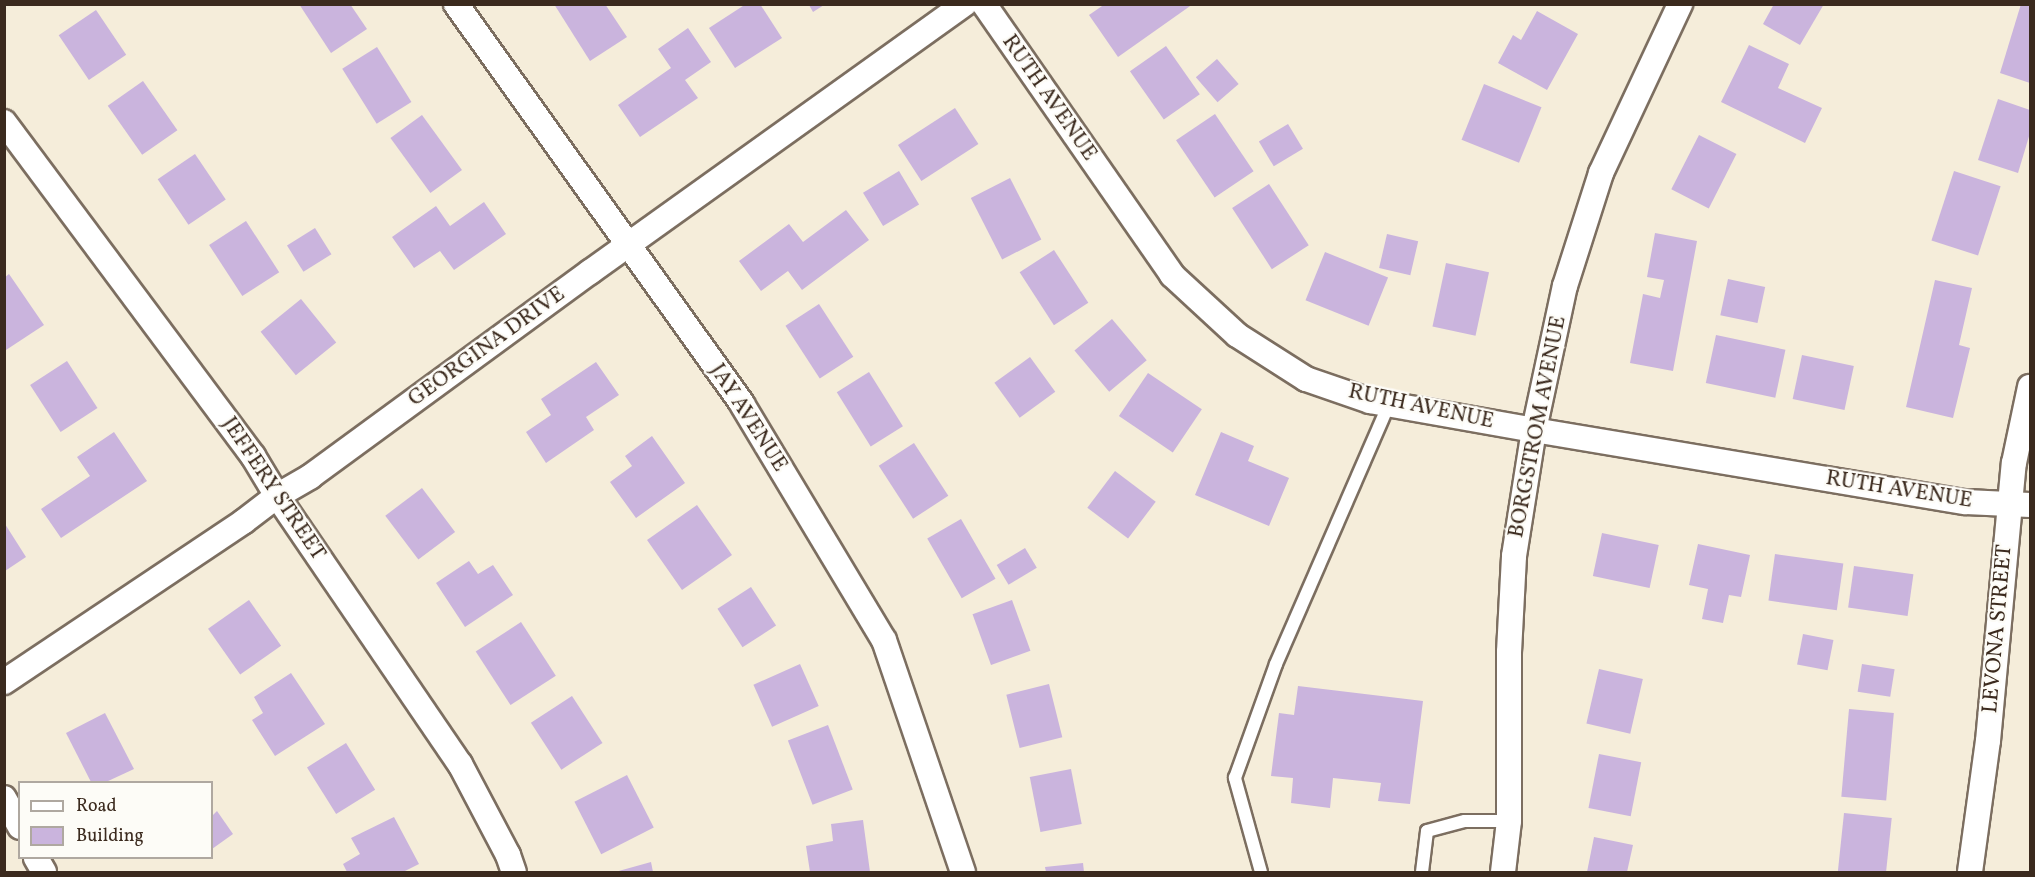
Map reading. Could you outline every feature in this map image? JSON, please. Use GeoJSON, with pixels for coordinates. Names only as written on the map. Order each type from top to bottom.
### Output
{"type":"FeatureCollection","features":[{"type":"Feature","properties":{"kind":"street","name":"JAY AVENUE"},"geometry":{"type":"LineString","coordinates":[[456,4],[742,404],[884,640],[963,873]]}},
{"type":"Feature","properties":{"kind":"street","name":"GEORGINA DRIVE"},"geometry":{"type":"LineString","coordinates":[[4,682],[243,522],[277,496],[311,476],[965,4]]}},
{"type":"Feature","properties":{"kind":"street","name":"RUTH AVENUE"},"geometry":{"type":"LineString","coordinates":[[984,4],[1172,275],[1237,335],[1306,379],[1370,401],[1534,430],[1966,502],[2020,505]]}},
{"type":"Feature","properties":{"kind":"street","name":"BORGSTROM AVENUE"},"geometry":{"type":"LineString","coordinates":[[1503,873],[1509,821],[1509,652],[1514,556],[1534,430],[1565,286],[1601,173],[1680,4]]}},
{"type":"Feature","properties":{"kind":"street","name":"JEFFERY STREET"},"geometry":{"type":"LineString","coordinates":[[4,122],[253,456],[277,496],[460,764],[508,855],[514,873]]}},
{"type":"Feature","properties":{"kind":"street","name":"LEVONA STREET"},"geometry":{"type":"LineString","coordinates":[[1970,873],[2020,505],[2014,463],[2031,387]]}},
{"type":"Feature","properties":{"kind":"street"},"geometry":{"type":"LineString","coordinates":[[4,798],[18,823]]}},
{"type":"Feature","properties":{"kind":"street"},"geometry":{"type":"LineString","coordinates":[[37,859],[44,873]]}},
{"type":"Feature","properties":{"kind":"lane"},"geometry":{"type":"LineString","coordinates":[[1261,873],[1235,778],[1277,660],[1389,404]]}},
{"type":"Feature","properties":{"kind":"lane"},"geometry":{"type":"LineString","coordinates":[[1422,873],[1427,831],[1465,820],[1509,821]]}},
{"type":"Feature","properties":{"kind":"building"},"geometry":{"type":"Polygon","coordinates":[[[299,4],[350,4],[367,29],[331,53],[299,4]]]}},
{"type":"Feature","properties":{"kind":"building"},"geometry":{"type":"Polygon","coordinates":[[[554,4],[605,4],[627,37],[590,61],[554,4]]]}},
{"type":"Feature","properties":{"kind":"building"},"geometry":{"type":"Polygon","coordinates":[[[746,4],[760,4],[782,38],[735,68],[709,28],[746,4]]]}},
{"type":"Feature","properties":{"kind":"building"},"geometry":{"type":"Polygon","coordinates":[[[1105,4],[1193,4],[1118,57],[1089,15],[1105,4]]]}},
{"type":"Feature","properties":{"kind":"building"},"geometry":{"type":"Polygon","coordinates":[[[1774,4],[1824,4],[1800,45],[1763,24],[1774,4]]]}},
{"type":"Feature","properties":{"kind":"building"},"geometry":{"type":"Polygon","coordinates":[[[2021,4],[2030,6],[2030,83],[2000,73],[2021,4]]]}},
{"type":"Feature","properties":{"kind":"building"},"geometry":{"type":"Polygon","coordinates":[[[809,5],[824,5],[813,12],[809,5]]]}},
{"type":"Feature","properties":{"kind":"building"},"geometry":{"type":"Polygon","coordinates":[[[96,10],[126,55],[89,80],[59,35],[96,10]]]}},
{"type":"Feature","properties":{"kind":"building"},"geometry":{"type":"Polygon","coordinates":[[[1537,11],[1578,34],[1547,90],[1498,63],[1513,35],[1521,40],[1537,11]]]}},
{"type":"Feature","properties":{"kind":"building"},"geometry":{"type":"Polygon","coordinates":[[[688,28],[711,62],[685,80],[698,98],[640,137],[618,105],[671,68],[658,49],[688,28]]]}},
{"type":"Feature","properties":{"kind":"building"},"geometry":{"type":"Polygon","coordinates":[[[1749,45],[1789,64],[1778,88],[1822,108],[1805,143],[1721,102],[1749,45]]]}},
{"type":"Feature","properties":{"kind":"building"},"geometry":{"type":"Polygon","coordinates":[[[1166,46],[1200,94],[1164,120],[1130,71],[1166,46]]]}},
{"type":"Feature","properties":{"kind":"building"},"geometry":{"type":"Polygon","coordinates":[[[377,47],[411,102],[377,124],[342,69],[377,47]]]}},
{"type":"Feature","properties":{"kind":"building"},"geometry":{"type":"Polygon","coordinates":[[[1217,59],[1239,84],[1218,102],[1196,77],[1217,59]]]}},
{"type":"Feature","properties":{"kind":"building"},"geometry":{"type":"Polygon","coordinates":[[[143,81],[177,130],[142,155],[108,106],[143,81]]]}},
{"type":"Feature","properties":{"kind":"building"},"geometry":{"type":"Polygon","coordinates":[[[1484,84],[1541,107],[1519,163],[1462,140],[1484,84]]]}},
{"type":"Feature","properties":{"kind":"building"},"geometry":{"type":"Polygon","coordinates":[[[1998,99],[2030,110],[2030,133],[2018,173],[1978,160],[1998,99]]]}},
{"type":"Feature","properties":{"kind":"building"},"geometry":{"type":"Polygon","coordinates":[[[955,108],[978,144],[921,181],[898,145],[955,108]]]}},
{"type":"Feature","properties":{"kind":"building"},"geometry":{"type":"Polygon","coordinates":[[[1215,114],[1254,171],[1215,197],[1176,140],[1215,114]]]}},
{"type":"Feature","properties":{"kind":"building"},"geometry":{"type":"Polygon","coordinates":[[[422,115],[462,170],[430,193],[390,138],[422,115]]]}},
{"type":"Feature","properties":{"kind":"building"},"geometry":{"type":"Polygon","coordinates":[[[1288,124],[1303,149],[1274,166],[1259,142],[1288,124]]]}},
{"type":"Feature","properties":{"kind":"building"},"geometry":{"type":"Polygon","coordinates":[[[1699,135],[1736,154],[1709,208],[1671,189],[1699,135]]]}},
{"type":"Feature","properties":{"kind":"building"},"geometry":{"type":"Polygon","coordinates":[[[195,154],[226,200],[188,225],[158,179],[195,154]]]}},
{"type":"Feature","properties":{"kind":"building"},"geometry":{"type":"Polygon","coordinates":[[[899,171],[919,204],[883,226],[863,193],[899,171]]]}},
{"type":"Feature","properties":{"kind":"building"},"geometry":{"type":"Polygon","coordinates":[[[1954,171],[2001,186],[1978,256],[1931,240],[1954,171]]]}},
{"type":"Feature","properties":{"kind":"building"},"geometry":{"type":"Polygon","coordinates":[[[1010,178],[1041,239],[1002,259],[971,198],[1010,178]]]}},
{"type":"Feature","properties":{"kind":"building"},"geometry":{"type":"Polygon","coordinates":[[[1269,184],[1309,245],[1272,269],[1232,208],[1269,184]]]}},
{"type":"Feature","properties":{"kind":"building"},"geometry":{"type":"Polygon","coordinates":[[[484,202],[506,234],[454,270],[440,251],[414,268],[392,237],[436,206],[450,226],[484,202]]]}},
{"type":"Feature","properties":{"kind":"building"},"geometry":{"type":"Polygon","coordinates":[[[846,210],[869,240],[802,290],[788,271],[761,291],[739,261],[789,224],[803,242],[846,210]]]}},
{"type":"Feature","properties":{"kind":"building"},"geometry":{"type":"Polygon","coordinates":[[[246,221],[279,272],[242,296],[209,245],[246,221]]]}},
{"type":"Feature","properties":{"kind":"building"},"geometry":{"type":"Polygon","coordinates":[[[315,228],[331,254],[303,272],[287,245],[315,228]]]}},
{"type":"Feature","properties":{"kind":"building"},"geometry":{"type":"Polygon","coordinates":[[[1655,233],[1697,241],[1673,371],[1630,363],[1643,294],[1660,298],[1664,280],[1647,277],[1655,233]]]}},
{"type":"Feature","properties":{"kind":"building"},"geometry":{"type":"Polygon","coordinates":[[[1387,234],[1418,241],[1410,275],[1379,268],[1387,234]]]}},
{"type":"Feature","properties":{"kind":"building"},"geometry":{"type":"Polygon","coordinates":[[[1054,250],[1088,303],[1054,325],[1020,272],[1054,250]]]}},
{"type":"Feature","properties":{"kind":"building"},"geometry":{"type":"Polygon","coordinates":[[[1325,252],[1388,277],[1369,326],[1306,300],[1325,252]]]}},
{"type":"Feature","properties":{"kind":"building"},"geometry":{"type":"Polygon","coordinates":[[[1446,263],[1489,272],[1476,336],[1432,327],[1446,263]]]}},
{"type":"Feature","properties":{"kind":"building"},"geometry":{"type":"Polygon","coordinates":[[[9,274],[44,325],[6,350],[4,278],[9,274]]]}},
{"type":"Feature","properties":{"kind":"building"},"geometry":{"type":"Polygon","coordinates":[[[1728,279],[1765,287],[1757,323],[1720,315],[1728,279]]]}},
{"type":"Feature","properties":{"kind":"building"},"geometry":{"type":"Polygon","coordinates":[[[1935,280],[1972,288],[1959,345],[1970,348],[1953,418],[1906,407],[1935,280]]]}},
{"type":"Feature","properties":{"kind":"building"},"geometry":{"type":"Polygon","coordinates":[[[301,299],[336,343],[296,375],[261,332],[301,299]]]}},
{"type":"Feature","properties":{"kind":"building"},"geometry":{"type":"Polygon","coordinates":[[[819,304],[853,357],[820,379],[785,326],[819,304]]]}},
{"type":"Feature","properties":{"kind":"building"},"geometry":{"type":"Polygon","coordinates":[[[1112,319],[1147,360],[1109,392],[1074,350],[1112,319]]]}},
{"type":"Feature","properties":{"kind":"building"},"geometry":{"type":"Polygon","coordinates":[[[1716,335],[1785,350],[1775,398],[1706,383],[1716,335]]]}},
{"type":"Feature","properties":{"kind":"building"},"geometry":{"type":"Polygon","coordinates":[[[1802,355],[1854,366],[1844,410],[1793,399],[1802,355]]]}},
{"type":"Feature","properties":{"kind":"building"},"geometry":{"type":"Polygon","coordinates":[[[1030,357],[1055,392],[1020,418],[994,383],[1030,357]]]}},
{"type":"Feature","properties":{"kind":"building"},"geometry":{"type":"Polygon","coordinates":[[[67,361],[97,408],[61,432],[30,385],[67,361]]]}},
{"type":"Feature","properties":{"kind":"building"},"geometry":{"type":"Polygon","coordinates":[[[596,362],[619,395],[586,417],[594,430],[546,463],[526,432],[551,415],[541,399],[596,362]]]}},
{"type":"Feature","properties":{"kind":"building"},"geometry":{"type":"Polygon","coordinates":[[[869,372],[903,426],[871,446],[837,392],[869,372]]]}},
{"type":"Feature","properties":{"kind":"building"},"geometry":{"type":"Polygon","coordinates":[[[1148,373],[1202,409],[1173,452],[1119,416],[1148,373]]]}},
{"type":"Feature","properties":{"kind":"building"},"geometry":{"type":"Polygon","coordinates":[[[114,432],[147,481],[61,538],[41,509],[90,476],[77,457],[114,432]]]}},
{"type":"Feature","properties":{"kind":"building"},"geometry":{"type":"Polygon","coordinates":[[[1221,432],[1254,446],[1248,461],[1289,478],[1269,526],[1195,495],[1221,432]]]}},
{"type":"Feature","properties":{"kind":"building"},"geometry":{"type":"Polygon","coordinates":[[[652,436],[685,483],[636,518],[610,482],[632,466],[625,456],[652,436]]]}},
{"type":"Feature","properties":{"kind":"building"},"geometry":{"type":"Polygon","coordinates":[[[914,443],[948,496],[913,519],[879,466],[914,443]]]}},
{"type":"Feature","properties":{"kind":"building"},"geometry":{"type":"Polygon","coordinates":[[[1115,471],[1156,502],[1128,538],[1087,508],[1115,471]]]}},
{"type":"Feature","properties":{"kind":"building"},"geometry":{"type":"Polygon","coordinates":[[[422,488],[455,532],[418,560],[385,516],[422,488]]]}},
{"type":"Feature","properties":{"kind":"building"},"geometry":{"type":"Polygon","coordinates":[[[697,505],[732,555],[682,590],[647,540],[697,505]]]}},
{"type":"Feature","properties":{"kind":"building"},"geometry":{"type":"Polygon","coordinates":[[[961,519],[996,579],[962,598],[927,538],[961,519]]]}},
{"type":"Feature","properties":{"kind":"building"},"geometry":{"type":"Polygon","coordinates":[[[5,524],[26,557],[5,571],[5,524]]]}},
{"type":"Feature","properties":{"kind":"building"},"geometry":{"type":"Polygon","coordinates":[[[1602,533],[1659,545],[1650,588],[1593,576],[1602,533]]]}},
{"type":"Feature","properties":{"kind":"building"},"geometry":{"type":"Polygon","coordinates":[[[1698,544],[1750,555],[1741,597],[1729,595],[1723,623],[1702,619],[1708,589],[1689,585],[1698,544]]]}},
{"type":"Feature","properties":{"kind":"building"},"geometry":{"type":"Polygon","coordinates":[[[1025,548],[1037,568],[1009,585],[997,565],[1025,548]]]}},
{"type":"Feature","properties":{"kind":"building"},"geometry":{"type":"Polygon","coordinates":[[[1775,554],[1843,564],[1837,610],[1768,601],[1775,554]]]}},
{"type":"Feature","properties":{"kind":"building"},"geometry":{"type":"Polygon","coordinates":[[[469,561],[478,574],[493,565],[513,595],[465,627],[436,583],[469,561]]]}},
{"type":"Feature","properties":{"kind":"building"},"geometry":{"type":"Polygon","coordinates":[[[1854,566],[1913,574],[1908,616],[1848,608],[1854,566]]]}},
{"type":"Feature","properties":{"kind":"building"},"geometry":{"type":"Polygon","coordinates":[[[751,587],[776,626],[743,647],[717,609],[751,587]]]}},
{"type":"Feature","properties":{"kind":"building"},"geometry":{"type":"Polygon","coordinates":[[[249,600],[281,646],[240,675],[208,629],[249,600]]]}},
{"type":"Feature","properties":{"kind":"building"},"geometry":{"type":"Polygon","coordinates":[[[1012,600],[1030,651],[991,665],[973,614],[1012,600]]]}},
{"type":"Feature","properties":{"kind":"building"},"geometry":{"type":"Polygon","coordinates":[[[521,622],[556,676],[511,705],[476,651],[521,622]]]}},
{"type":"Feature","properties":{"kind":"building"},"geometry":{"type":"Polygon","coordinates":[[[1803,634],[1833,640],[1828,670],[1797,664],[1803,634]]]}},
{"type":"Feature","properties":{"kind":"building"},"geometry":{"type":"Polygon","coordinates":[[[800,664],[819,706],[772,727],[753,685],[800,664]]]}},
{"type":"Feature","properties":{"kind":"building"},"geometry":{"type":"Polygon","coordinates":[[[1862,664],[1895,669],[1890,697],[1858,692],[1862,664]]]}},
{"type":"Feature","properties":{"kind":"building"},"geometry":{"type":"Polygon","coordinates":[[[1599,669],[1643,679],[1630,734],[1586,724],[1599,669]]]}},
{"type":"Feature","properties":{"kind":"building"},"geometry":{"type":"Polygon","coordinates":[[[291,673],[325,724],[275,756],[252,720],[263,713],[254,697],[291,673]]]}},
{"type":"Feature","properties":{"kind":"building"},"geometry":{"type":"Polygon","coordinates":[[[1049,684],[1062,737],[1020,748],[1006,695],[1049,684]]]}},
{"type":"Feature","properties":{"kind":"building"},"geometry":{"type":"Polygon","coordinates":[[[1298,686],[1423,701],[1410,804],[1378,801],[1381,783],[1333,778],[1330,808],[1291,803],[1293,778],[1271,776],[1279,713],[1294,715],[1298,686]]]}},
{"type":"Feature","properties":{"kind":"building"},"geometry":{"type":"Polygon","coordinates":[[[572,696],[602,743],[561,770],[531,723],[572,696]]]}},
{"type":"Feature","properties":{"kind":"building"},"geometry":{"type":"Polygon","coordinates":[[[1849,709],[1894,713],[1886,801],[1841,797],[1849,709]]]}},
{"type":"Feature","properties":{"kind":"building"},"geometry":{"type":"Polygon","coordinates":[[[105,713],[134,769],[108,781],[90,781],[66,733],[105,713]]]}},
{"type":"Feature","properties":{"kind":"building"},"geometry":{"type":"Polygon","coordinates":[[[828,725],[853,789],[813,805],[788,740],[828,725]]]}},
{"type":"Feature","properties":{"kind":"building"},"geometry":{"type":"Polygon","coordinates":[[[346,743],[375,790],[336,814],[307,767],[346,743]]]}},
{"type":"Feature","properties":{"kind":"building"},"geometry":{"type":"Polygon","coordinates":[[[1599,754],[1641,762],[1631,816],[1589,808],[1599,754]]]}},
{"type":"Feature","properties":{"kind":"building"},"geometry":{"type":"Polygon","coordinates":[[[1071,769],[1082,824],[1040,832],[1030,777],[1071,769]]]}},
{"type":"Feature","properties":{"kind":"building"},"geometry":{"type":"Polygon","coordinates":[[[627,775],[654,828],[601,854],[574,802],[627,775]]]}},
{"type":"Feature","properties":{"kind":"building"},"geometry":{"type":"Polygon","coordinates":[[[217,811],[233,834],[213,848],[213,815],[217,811]]]}},
{"type":"Feature","properties":{"kind":"building"},"geometry":{"type":"Polygon","coordinates":[[[1844,813],[1892,818],[1886,872],[1838,872],[1844,813]]]}},
{"type":"Feature","properties":{"kind":"building"},"geometry":{"type":"Polygon","coordinates":[[[394,817],[419,864],[403,872],[347,872],[343,864],[360,854],[351,838],[394,817]]]}},
{"type":"Feature","properties":{"kind":"building"},"geometry":{"type":"Polygon","coordinates":[[[863,820],[870,872],[810,872],[806,846],[833,841],[831,824],[863,820]]]}},
{"type":"Feature","properties":{"kind":"building"},"geometry":{"type":"Polygon","coordinates":[[[1594,837],[1633,845],[1627,872],[1587,872],[1594,837]]]}},
{"type":"Feature","properties":{"kind":"building"},"geometry":{"type":"Polygon","coordinates":[[[651,862],[653,872],[615,872],[651,862]]]}},
{"type":"Feature","properties":{"kind":"building"},"geometry":{"type":"Polygon","coordinates":[[[1083,863],[1084,872],[1046,872],[1045,867],[1083,863]]]}}]}
